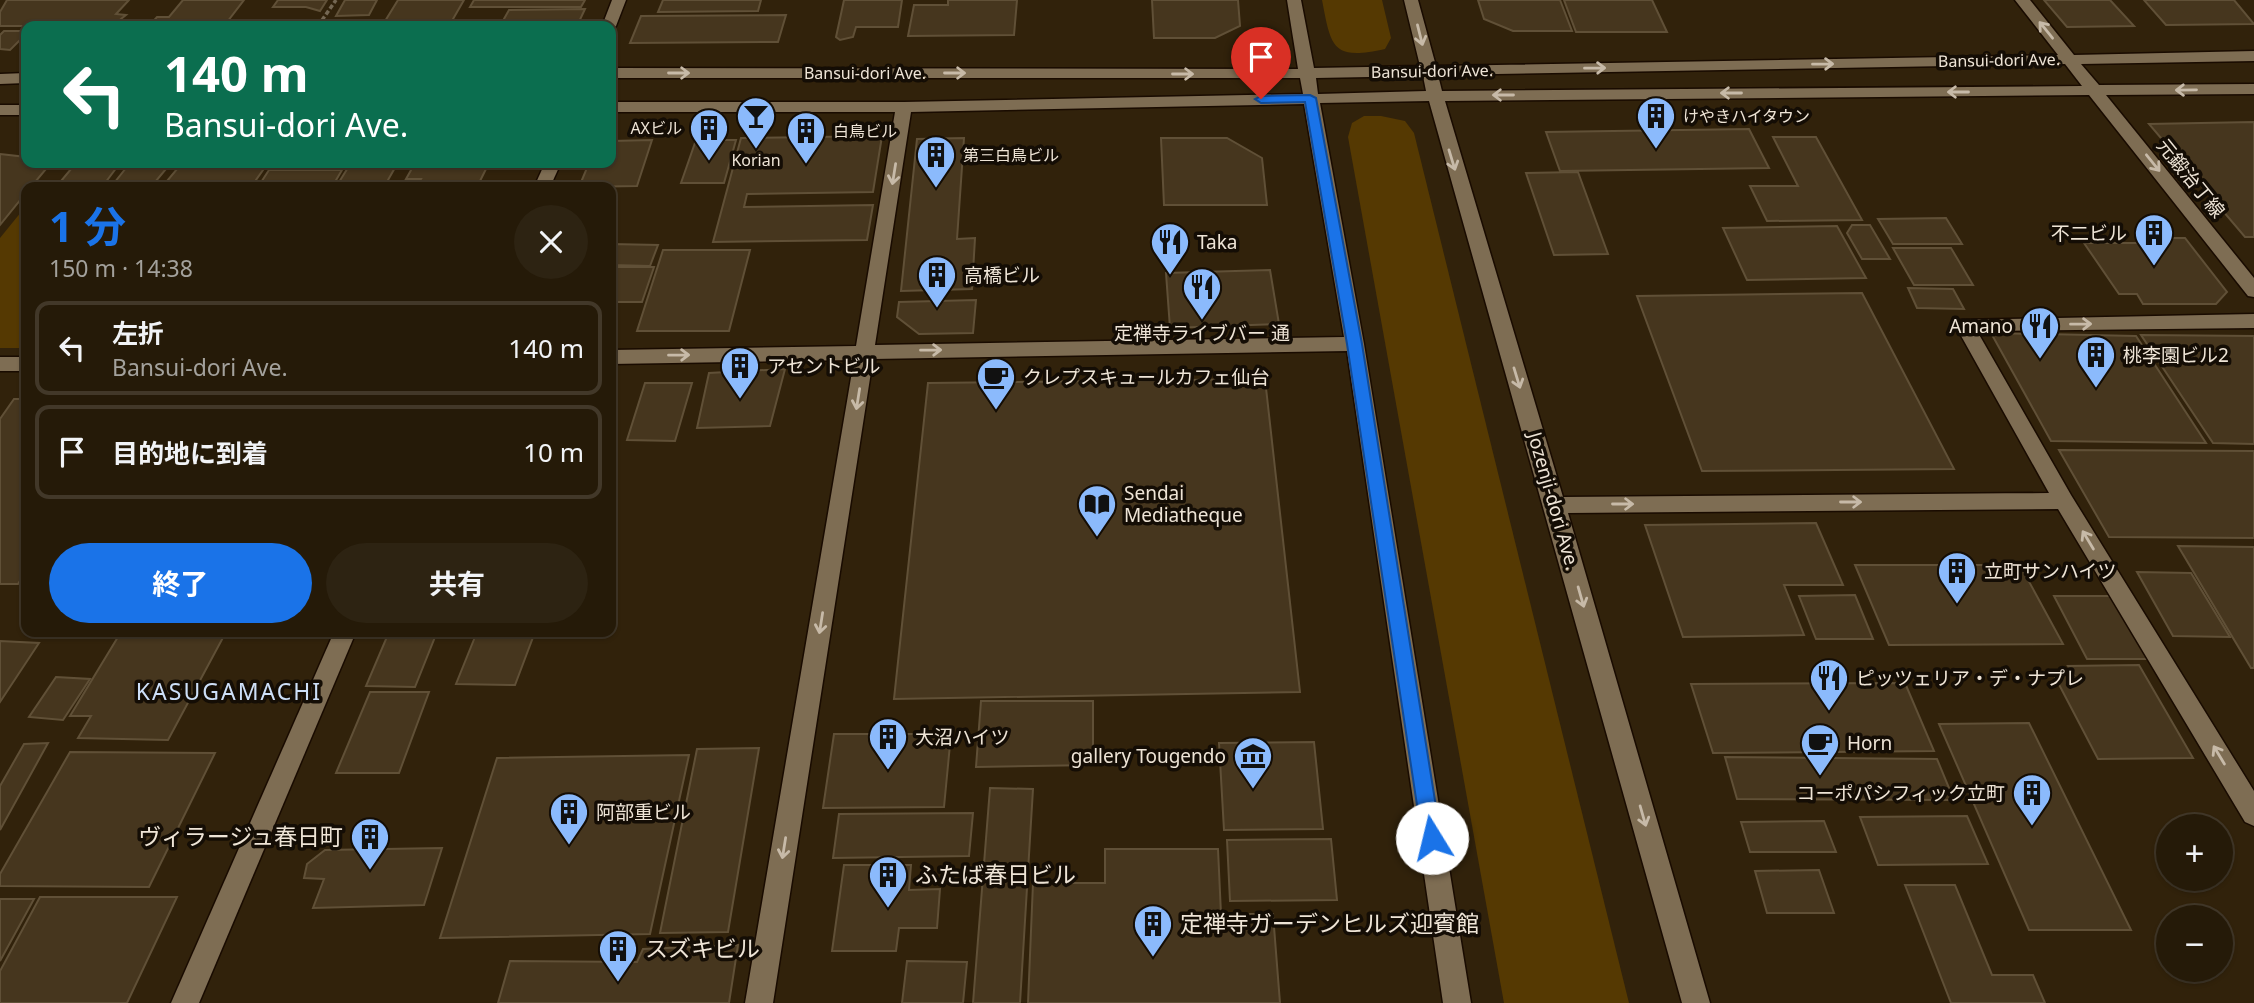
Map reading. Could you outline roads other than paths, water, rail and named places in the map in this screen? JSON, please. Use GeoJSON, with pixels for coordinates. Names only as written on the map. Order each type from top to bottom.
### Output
{"type":"FeatureCollection","features":[{"type":"Feature","properties":{"kind":"street"},"geometry":{"type":"LineString","coordinates":[[611,21],[619,0]]}},
{"type":"Feature","properties":{"kind":"street"},"geometry":{"type":"LineString","coordinates":[[1294,0],[1355,344],[1457,1003]]}},
{"type":"Feature","properties":{"kind":"street","name":"Jozenji-dori Ave."},"geometry":{"type":"LineString","coordinates":[[1411,0],[1435,96],[1555,505],[1696,1003]]}},
{"type":"Feature","properties":{"kind":"street"},"geometry":{"type":"LineString","coordinates":[[2022,0],[2071,59]]}},
{"type":"Feature","properties":{"kind":"street","name":"Bansui-dori Ave."},"geometry":{"type":"LineString","coordinates":[[616,73],[1305,73],[2254,56]]}},
{"type":"Feature","properties":{"kind":"street","name":"元鍛治丁線"},"geometry":{"type":"LineString","coordinates":[[2071,59],[2254,291]]}},
{"type":"Feature","properties":{"kind":"street"},"geometry":{"type":"LineString","coordinates":[[0,79],[21,79]]}},
{"type":"Feature","properties":{"kind":"street","name":"Bansui-dori Ave."},"geometry":{"type":"LineString","coordinates":[[616,107],[904,107],[1435,96],[2254,89]]}},
{"type":"Feature","properties":{"kind":"street"},"geometry":{"type":"LineString","coordinates":[[759,1003],[904,107]]}},
{"type":"Feature","properties":{"kind":"street"},"geometry":{"type":"LineString","coordinates":[[0,110],[21,110]]}},
{"type":"Feature","properties":{"kind":"street"},"geometry":{"type":"LineString","coordinates":[[2254,321],[1964,325],[2064,501],[2254,814]]}},
{"type":"Feature","properties":{"kind":"street"},"geometry":{"type":"LineString","coordinates":[[616,357],[1355,344]]}},
{"type":"Feature","properties":{"kind":"street"},"geometry":{"type":"LineString","coordinates":[[0,364],[21,364]]}},
{"type":"Feature","properties":{"kind":"street"},"geometry":{"type":"LineString","coordinates":[[1555,505],[2064,501]]}},
{"type":"Feature","properties":{"kind":"street"},"geometry":{"type":"LineString","coordinates":[[185,1003],[343,637]]}},
{"type":"Feature","properties":{"kind":"place","name":"Korian"},"geometry":{"type":"Point","coordinates":[756,150]}},
{"type":"Feature","properties":{"kind":"place","name":"けやきハイタウン"},"geometry":{"type":"Point","coordinates":[1656,150]}},
{"type":"Feature","properties":{"kind":"place","name":"AXビル"},"geometry":{"type":"Point","coordinates":[709,162]}},
{"type":"Feature","properties":{"kind":"place","name":"白鳥ビル"},"geometry":{"type":"Point","coordinates":[806,165]}},
{"type":"Feature","properties":{"kind":"place","name":"第三白鳥ビル"},"geometry":{"type":"Point","coordinates":[936,189]}},
{"type":"Feature","properties":{"kind":"place","name":"不二ビル"},"geometry":{"type":"Point","coordinates":[2154,267]}},
{"type":"Feature","properties":{"kind":"place","name":"Taka"},"geometry":{"type":"Point","coordinates":[1170,276]}},
{"type":"Feature","properties":{"kind":"place","name":"高橋ビル"},"geometry":{"type":"Point","coordinates":[937,309]}},
{"type":"Feature","properties":{"kind":"place","name":"定禅寺ライブバー 通"},"geometry":{"type":"Point","coordinates":[1202,321]}},
{"type":"Feature","properties":{"kind":"place","name":"Amano"},"geometry":{"type":"Point","coordinates":[2040,360]}},
{"type":"Feature","properties":{"kind":"place","name":"桃李園ビル2"},"geometry":{"type":"Point","coordinates":[2096,389]}},
{"type":"Feature","properties":{"kind":"place","name":"アセントビル"},"geometry":{"type":"Point","coordinates":[740,400]}},
{"type":"Feature","properties":{"kind":"place","name":"クレプスキュールカフェ仙台"},"geometry":{"type":"Point","coordinates":[996,411]}},
{"type":"Feature","properties":{"kind":"place","name":"Sendai Mediatheque"},"geometry":{"type":"Point","coordinates":[1097,538]}},
{"type":"Feature","properties":{"kind":"place","name":"立町サンハイツ"},"geometry":{"type":"Point","coordinates":[1957,605]}},
{"type":"Feature","properties":{"kind":"place","name":"ピッツェリア・デ・ナプレ"},"geometry":{"type":"Point","coordinates":[1829,712]}},
{"type":"Feature","properties":{"kind":"place","name":"大沼ハイツ"},"geometry":{"type":"Point","coordinates":[888,771]}},
{"type":"Feature","properties":{"kind":"place","name":"Horn"},"geometry":{"type":"Point","coordinates":[1820,777]}},
{"type":"Feature","properties":{"kind":"place","name":"gallery Tougendo"},"geometry":{"type":"Point","coordinates":[1253,790]}},
{"type":"Feature","properties":{"kind":"place","name":"コーポパシフィック立町"},"geometry":{"type":"Point","coordinates":[2032,827]}},
{"type":"Feature","properties":{"kind":"place","name":"阿部重ビル"},"geometry":{"type":"Point","coordinates":[569,846]}},
{"type":"Feature","properties":{"kind":"place","name":"ヴィラージュ春日町"},"geometry":{"type":"Point","coordinates":[370,871]}},
{"type":"Feature","properties":{"kind":"place","name":"ふたば春日ビル"},"geometry":{"type":"Point","coordinates":[888,909]}},
{"type":"Feature","properties":{"kind":"place","name":"定禅寺ガーデンヒルズ迎賓館"},"geometry":{"type":"Point","coordinates":[1153,958]}},
{"type":"Feature","properties":{"kind":"place","name":"スズキビル"},"geometry":{"type":"Point","coordinates":[618,983]}},
{"type":"Feature","properties":{"kind":"district","name":"KASUGAMACHI"},"geometry":{"type":"Point","coordinates":[229,692]}}]}
